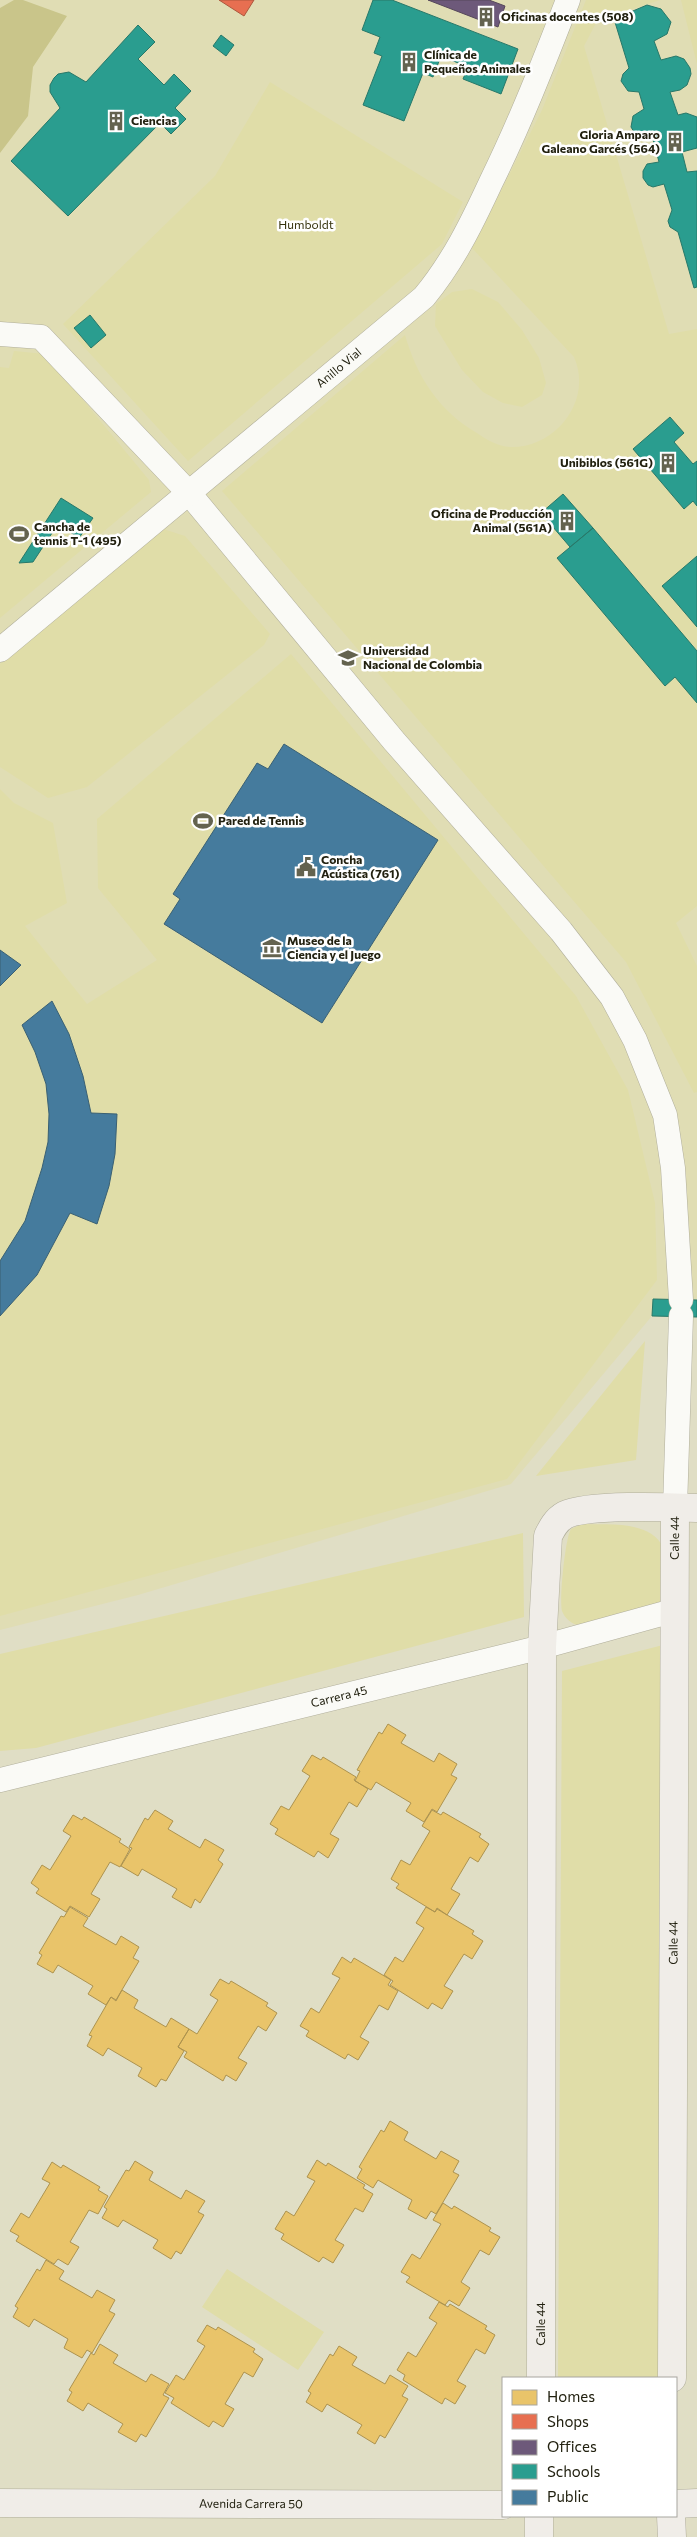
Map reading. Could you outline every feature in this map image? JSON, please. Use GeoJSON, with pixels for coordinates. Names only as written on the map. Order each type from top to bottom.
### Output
{"type":"FeatureCollection","features":[{"type":"Feature","properties":{"kind":"street","name":"Anillo Vial"},"geometry":{"type":"LineString","coordinates":[[0,650],[188,492],[408,312],[441,276],[465,236],[509,145],[568,0]]}},
{"type":"Feature","properties":{"kind":"street"},"geometry":{"type":"LineString","coordinates":[[0,334],[41,337],[188,492],[394,741],[561,931],[612,998],[636,1040],[665,1115],[673,1168],[681,1308],[686,1508]]}},
{"type":"Feature","properties":{"kind":"street","name":"Calle 44"},"geometry":{"type":"LineString","coordinates":[[541,2377],[542,1647],[548,1536],[555,1523],[565,1515],[598,1509],[686,1508],[676,1610],[672,2377]]}},
{"type":"Feature","properties":{"kind":"street","name":"Carrera 45"},"geometry":{"type":"LineString","coordinates":[[0,1780],[542,1647],[676,1610]]}},
{"type":"Feature","properties":{"kind":"street","name":"Avenida Carrera 50"},"geometry":{"type":"LineString","coordinates":[[0,2503],[502,2505]]}},
{"type":"Feature","properties":{"kind":"street"},"geometry":{"type":"LineString","coordinates":[[677,2504],[697,2503]]}},
{"type":"Feature","properties":{"kind":"street"},"geometry":{"type":"LineString","coordinates":[[539,2517],[539,2537]]}},
{"type":"Feature","properties":{"kind":"street"},"geometry":{"type":"LineString","coordinates":[[671,2517],[672,2537]]}},
{"type":"Feature","properties":{"kind":"shaded area","name":"Universidad Nacional de Colombia"},"geometry":{"type":"Polygon","coordinates":[[[0,0],[697,0],[697,1317],[652,1316],[511,1484],[138,1595],[0,1630],[0,0]]]}},
{"type":"Feature","properties":{"kind":"shaded area"},"geometry":{"type":"Polygon","coordinates":[[[14,0],[23,0],[67,16],[33,67],[28,116],[0,153],[0,8],[14,0]]]}},
{"type":"Feature","properties":{"kind":"green space"},"geometry":{"type":"Polygon","coordinates":[[[586,0],[660,0],[597,21],[584,46],[669,334],[697,329],[697,906],[676,923],[697,966],[697,1092],[694,1093],[626,962],[222,491],[405,335],[416,365],[431,392],[451,414],[489,441],[507,447],[528,445],[543,439],[556,430],[567,418],[575,404],[579,389],[579,373],[574,357],[472,248],[542,110],[586,0]]]}},
{"type":"Feature","properties":{"kind":"green space"},"geometry":{"type":"Polygon","coordinates":[[[681,0],[697,0],[697,64],[681,0]]]}},
{"type":"Feature","properties":{"kind":"green space","name":"Humboldt"},"geometry":{"type":"Polygon","coordinates":[[[270,82],[463,202],[442,244],[188,461],[63,324],[215,176],[270,82]]]}},
{"type":"Feature","properties":{"kind":"green space"},"geometry":{"type":"Polygon","coordinates":[[[472,289],[498,302],[522,330],[539,358],[546,383],[542,395],[522,407],[503,403],[483,392],[462,370],[435,326],[436,304],[452,292],[472,289]]]}},
{"type":"Feature","properties":{"kind":"green space"},"geometry":{"type":"Polygon","coordinates":[[[14,351],[45,354],[149,480],[151,492],[0,618],[0,367],[9,368],[14,351]],[[61,498],[19,563],[33,562],[58,524],[79,538],[92,518],[61,498]]]}},
{"type":"Feature","properties":{"kind":"green space"},"geometry":{"type":"Polygon","coordinates":[[[163,529],[185,536],[270,634],[264,645],[87,787],[48,798],[0,767],[0,664],[163,529]]]}},
{"type":"Feature","properties":{"kind":"green space"},"geometry":{"type":"Polygon","coordinates":[[[291,654],[576,996],[628,1090],[655,1203],[657,1280],[507,1479],[0,1616],[0,789],[14,803],[53,823],[67,903],[25,926],[87,1004],[157,960],[98,888],[97,819],[291,654]],[[284,744],[268,769],[257,764],[173,894],[180,899],[164,925],[322,1023],[437,840],[284,744]]]}},
{"type":"Feature","properties":{"kind":"green space"},"geometry":{"type":"Polygon","coordinates":[[[645,1341],[636,1460],[536,1476],[645,1341]]]}},
{"type":"Feature","properties":{"kind":"green space"},"geometry":{"type":"Polygon","coordinates":[[[582,1524],[630,1526],[651,1534],[660,1541],[666,1558],[668,1603],[580,1626],[567,1619],[562,1611],[561,1596],[567,1544],[571,1529],[582,1524]]]}},
{"type":"Feature","properties":{"kind":"green space"},"geometry":{"type":"Polygon","coordinates":[[[523,1533],[524,1617],[36,1748],[0,1751],[0,1654],[523,1533]]]}},
{"type":"Feature","properties":{"kind":"green space"},"geometry":{"type":"Polygon","coordinates":[[[663,1645],[662,2377],[558,2377],[562,1671],[663,1645]]]}},
{"type":"Feature","properties":{"kind":"green space"},"geometry":{"type":"Polygon","coordinates":[[[227,2269],[324,2332],[298,2370],[202,2307],[227,2269]]]}},
{"type":"Feature","properties":{"kind":"building: Homes"},"geometry":{"type":"Polygon","coordinates":[[[388,1724],[406,1735],[401,1743],[434,1762],[439,1753],[457,1764],[451,1775],[457,1778],[437,1812],[432,1809],[424,1822],[406,1811],[411,1803],[376,1782],[371,1790],[355,1781],[360,1771],[357,1770],[379,1732],[382,1734],[388,1724]]]}},
{"type":"Feature","properties":{"kind":"building: Homes"},"geometry":{"type":"Polygon","coordinates":[[[312,1755],[321,1760],[323,1757],[356,1777],[354,1780],[368,1789],[357,1807],[349,1802],[330,1834],[339,1839],[328,1858],[318,1851],[314,1857],[275,1834],[278,1829],[270,1824],[281,1806],[289,1810],[310,1776],[302,1771],[312,1755]]]}},
{"type":"Feature","properties":{"kind":"building: Homes"},"geometry":{"type":"Polygon","coordinates":[[[155,1810],[173,1821],[168,1829],[200,1848],[205,1839],[224,1850],[218,1860],[223,1864],[200,1903],[195,1899],[191,1908],[172,1897],[177,1889],[142,1869],[138,1876],[121,1866],[132,1848],[129,1847],[145,1818],[148,1820],[155,1810]]]}},
{"type":"Feature","properties":{"kind":"building: Homes"},"geometry":{"type":"Polygon","coordinates":[[[432,1810],[441,1815],[443,1812],[481,1834],[479,1837],[489,1844],[478,1862],[470,1857],[451,1889],[460,1894],[447,1915],[437,1908],[435,1912],[396,1888],[399,1884],[391,1879],[401,1860],[410,1865],[430,1831],[422,1826],[432,1810]]]}},
{"type":"Feature","properties":{"kind":"building: Homes"},"geometry":{"type":"Polygon","coordinates":[[[73,1815],[82,1820],[84,1817],[121,1839],[119,1842],[130,1849],[120,1867],[110,1862],[91,1894],[100,1899],[89,1917],[70,1906],[66,1912],[36,1893],[39,1889],[31,1883],[42,1865],[50,1870],[71,1836],[63,1831],[73,1815]]]}},
{"type":"Feature","properties":{"kind":"building: Homes"},"geometry":{"type":"Polygon","coordinates":[[[70,1907],[88,1918],[83,1926],[116,1945],[121,1936],[139,1947],[133,1958],[139,1961],[116,2000],[111,1997],[106,2005],[88,1994],[93,1986],[58,1965],[53,1973],[37,1964],[42,1955],[39,1953],[61,1916],[64,1917],[70,1907]]]}},
{"type":"Feature","properties":{"kind":"building: Homes"},"geometry":{"type":"Polygon","coordinates":[[[426,1907],[435,1912],[437,1909],[474,1931],[472,1934],[483,1941],[472,1959],[464,1954],[444,1986],[453,1991],[442,2009],[432,2003],[428,2009],[390,1985],[393,1981],[384,1975],[395,1957],[403,1962],[424,1928],[416,1923],[426,1907]]]}},
{"type":"Feature","properties":{"kind":"building: Homes"},"geometry":{"type":"Polygon","coordinates":[[[342,1957],[351,1963],[354,1958],[391,1980],[388,1985],[398,1991],[388,2010],[379,2005],[360,2037],[369,2042],[358,2060],[348,2054],[345,2059],[306,2036],[309,2031],[300,2026],[311,2008],[319,2013],[340,1978],[332,1974],[342,1957]]]}},
{"type":"Feature","properties":{"kind":"building: Homes"},"geometry":{"type":"Polygon","coordinates":[[[220,1979],[229,1984],[231,1981],[268,2003],[266,2006],[277,2013],[266,2031],[258,2026],[238,2058],[247,2063],[236,2081],[226,2075],[223,2081],[184,2057],[187,2052],[178,2047],[189,2029],[197,2034],[218,2000],[210,1995],[220,1979]]]}},
{"type":"Feature","properties":{"kind":"building: Homes"},"geometry":{"type":"Polygon","coordinates":[[[122,1990],[138,2000],[134,2008],[166,2027],[171,2018],[189,2029],[178,2047],[184,2051],[166,2081],[161,2079],[156,2087],[138,2076],[142,2068],[108,2048],[103,2056],[87,2046],[92,2036],[89,2035],[111,1997],[116,2001],[122,1990]]]}},
{"type":"Feature","properties":{"kind":"building: Homes"},"geometry":{"type":"Polygon","coordinates":[[[390,2121],[408,2132],[404,2140],[436,2159],[441,2151],[459,2161],[453,2172],[459,2175],[436,2214],[431,2211],[426,2219],[408,2209],[412,2200],[378,2180],[373,2188],[357,2178],[362,2169],[359,2167],[381,2130],[384,2132],[390,2121]]]}},
{"type":"Feature","properties":{"kind":"building: Homes"},"geometry":{"type":"Polygon","coordinates":[[[317,2160],[326,2166],[328,2163],[365,2185],[363,2188],[373,2194],[363,2212],[355,2208],[335,2240],[344,2245],[333,2263],[323,2257],[319,2262],[281,2239],[284,2234],[275,2229],[286,2211],[294,2216],[315,2181],[307,2177],[317,2160]]]}},
{"type":"Feature","properties":{"kind":"building: Homes"},"geometry":{"type":"Polygon","coordinates":[[[135,2161],[153,2172],[149,2180],[181,2199],[186,2190],[205,2201],[198,2212],[204,2215],[181,2254],[176,2251],[171,2259],[153,2248],[158,2240],[123,2220],[118,2227],[102,2218],[107,2209],[104,2207],[126,2170],[129,2171],[135,2161]]]}},
{"type":"Feature","properties":{"kind":"building: Homes"},"geometry":{"type":"Polygon","coordinates":[[[52,2162],[61,2168],[63,2165],[100,2187],[98,2190],[108,2196],[98,2214],[89,2210],[70,2242],[79,2247],[68,2265],[58,2259],[54,2264],[16,2241],[19,2236],[10,2231],[21,2213],[29,2218],[50,2183],[42,2179],[52,2162]]]}},
{"type":"Feature","properties":{"kind":"building: Homes"},"geometry":{"type":"Polygon","coordinates":[[[443,2203],[452,2209],[454,2206],[491,2228],[489,2231],[500,2237],[489,2255],[480,2250],[461,2282],[470,2288],[459,2306],[449,2300],[445,2305],[406,2282],[410,2277],[401,2272],[412,2254],[420,2259],[441,2224],[433,2220],[443,2203]]]}},
{"type":"Feature","properties":{"kind":"building: Homes"},"geometry":{"type":"Polygon","coordinates":[[[46,2260],[64,2271],[59,2279],[92,2298],[97,2290],[115,2300],[109,2311],[115,2314],[92,2353],[87,2350],[82,2358],[64,2348],[68,2339],[34,2319],[29,2327],[13,2317],[18,2308],[15,2306],[37,2269],[40,2271],[46,2260]]]}},
{"type":"Feature","properties":{"kind":"building: Homes"},"geometry":{"type":"Polygon","coordinates":[[[439,2302],[448,2307],[450,2304],[487,2326],[485,2329],[495,2335],[485,2354],[476,2349],[457,2381],[466,2386],[455,2404],[445,2398],[442,2404],[403,2380],[405,2375],[397,2370],[408,2352],[416,2357],[437,2323],[429,2318],[439,2302]]]}},
{"type":"Feature","properties":{"kind":"building: Homes"},"geometry":{"type":"Polygon","coordinates":[[[207,2325],[216,2330],[218,2327],[255,2349],[253,2352],[263,2359],[253,2377],[244,2372],[225,2404],[234,2409],[223,2427],[213,2421],[209,2427],[171,2403],[174,2398],[165,2393],[176,2375],[184,2380],[205,2346],[197,2341],[207,2325]]]}},
{"type":"Feature","properties":{"kind":"building: Homes"},"geometry":{"type":"Polygon","coordinates":[[[100,2344],[118,2355],[113,2363],[146,2382],[151,2374],[169,2384],[163,2395],[169,2398],[146,2437],[141,2434],[136,2442],[118,2432],[123,2424],[88,2403],[83,2411],[67,2401],[72,2392],[69,2390],[91,2353],[94,2355],[100,2344]]]}},
{"type":"Feature","properties":{"kind":"building: Homes"},"geometry":{"type":"Polygon","coordinates":[[[339,2346],[357,2357],[352,2365],[385,2384],[390,2375],[408,2386],[402,2396],[408,2399],[385,2438],[380,2435],[375,2444],[357,2433],[362,2425],[327,2404],[322,2412],[306,2402],[311,2393],[308,2391],[330,2354],[333,2356],[339,2346]]]}},
{"type":"Feature","properties":{"kind":"building: Shops"},"geometry":{"type":"Polygon","coordinates":[[[219,0],[254,0],[244,16],[219,0]]]}},
{"type":"Feature","properties":{"kind":"building: Offices","name":"Oficinas docentes (508)"},"geometry":{"type":"Polygon","coordinates":[[[428,0],[489,0],[505,6],[498,27],[428,0]]]}},
{"type":"Feature","properties":{"kind":"building: Schools","name":"Clínica de Pequeños Animales"},"geometry":{"type":"Polygon","coordinates":[[[373,0],[392,0],[518,49],[501,94],[463,79],[468,67],[441,56],[433,77],[423,73],[404,121],[363,105],[382,56],[374,53],[380,37],[362,30],[373,0]]]}},
{"type":"Feature","properties":{"kind":"building: Schools","name":"Gloria Amparo Galeano Garcés (564)"},"geometry":{"type":"Polygon","coordinates":[[[647,5],[661,9],[671,22],[667,34],[654,41],[661,60],[676,56],[684,59],[690,68],[691,74],[687,85],[680,90],[670,92],[678,115],[686,113],[697,117],[697,148],[682,152],[687,172],[697,171],[697,287],[694,288],[678,232],[670,227],[668,221],[672,210],[664,184],[653,187],[648,185],[643,178],[643,171],[647,164],[659,162],[651,132],[640,135],[634,132],[631,127],[633,116],[644,109],[639,92],[628,91],[621,81],[623,74],[629,68],[614,19],[647,5]]]}},
{"type":"Feature","properties":{"kind":"building: Schools","name":"Ciencias"},"geometry":{"type":"Polygon","coordinates":[[[138,25],[155,42],[138,59],[164,85],[174,74],[191,91],[175,108],[186,119],[171,134],[160,123],[68,216],[11,161],[60,108],[50,92],[50,85],[54,78],[58,74],[69,72],[86,82],[138,25]]]}},
{"type":"Feature","properties":{"kind":"building: Schools"},"geometry":{"type":"Polygon","coordinates":[[[221,35],[234,45],[226,56],[213,46],[221,35]]]}},
{"type":"Feature","properties":{"kind":"building: Schools"},"geometry":{"type":"Polygon","coordinates":[[[90,315],[106,335],[91,348],[74,328],[90,315]]]}},
{"type":"Feature","properties":{"kind":"building: Schools","name":"Unibiblos (561G)"},"geometry":{"type":"Polygon","coordinates":[[[670,417],[684,433],[674,442],[693,464],[697,461],[697,506],[693,501],[684,509],[633,449],[670,417]]]}},
{"type":"Feature","properties":{"kind":"building: Schools","name":"Oficina de Producción Animal (561A)"},"geometry":{"type":"Polygon","coordinates":[[[563,494],[593,528],[570,547],[541,513],[563,494]]]}},
{"type":"Feature","properties":{"kind":"building: Schools"},"geometry":{"type":"Polygon","coordinates":[[[61,498],[93,518],[79,538],[58,524],[33,562],[19,563],[61,498]]]}},
{"type":"Feature","properties":{"kind":"building: Schools"},"geometry":{"type":"Polygon","coordinates":[[[593,528],[697,651],[697,703],[675,677],[665,686],[557,558],[593,528]]]}},
{"type":"Feature","properties":{"kind":"building: Schools"},"geometry":{"type":"Polygon","coordinates":[[[697,556],[697,627],[662,586],[697,556]]]}},
{"type":"Feature","properties":{"kind":"building: Schools"},"geometry":{"type":"Polygon","coordinates":[[[653,1299],[697,1300],[697,1317],[652,1316],[653,1299]]]}},
{"type":"Feature","properties":{"kind":"building: Public","name":"Concha Acústica (761)"},"geometry":{"type":"Polygon","coordinates":[[[284,744],[438,840],[322,1023],[164,924],[180,899],[173,894],[257,763],[268,769],[284,744]]]}},
{"type":"Feature","properties":{"kind":"building: Public"},"geometry":{"type":"Polygon","coordinates":[[[0,950],[21,965],[0,986],[0,950]]]}},
{"type":"Feature","properties":{"kind":"building: Public"},"geometry":{"type":"Polygon","coordinates":[[[52,1001],[69,1034],[83,1076],[91,1113],[117,1114],[115,1154],[109,1186],[97,1224],[70,1213],[37,1275],[0,1316],[0,1261],[25,1221],[42,1168],[48,1142],[49,1114],[46,1084],[35,1052],[22,1025],[52,1001]]]}},
{"type":"Feature","properties":{"kind":"place","name":"Oficinas docentes (508)"},"geometry":{"type":"Point","coordinates":[486,17]}},
{"type":"Feature","properties":{"kind":"place","name":"Clínica de Pequeños Animales"},"geometry":{"type":"Point","coordinates":[409,62]}},
{"type":"Feature","properties":{"kind":"place","name":"Ciencias"},"geometry":{"type":"Point","coordinates":[116,121]}},
{"type":"Feature","properties":{"kind":"place","name":"Gloria Amparo Galeano Garcés (564)"},"geometry":{"type":"Point","coordinates":[675,142]}},
{"type":"Feature","properties":{"kind":"place","name":"Unibiblos (561G)"},"geometry":{"type":"Point","coordinates":[668,463]}},
{"type":"Feature","properties":{"kind":"place","name":"Oficina de Producción Animal (561A)"},"geometry":{"type":"Point","coordinates":[567,521]}},
{"type":"Feature","properties":{"kind":"place","name":"Cancha de tennis T-1 (495)"},"geometry":{"type":"Point","coordinates":[19,534]}},
{"type":"Feature","properties":{"kind":"place","name":"Universidad Nacional de Colombia"},"geometry":{"type":"Point","coordinates":[348,658]}},
{"type":"Feature","properties":{"kind":"place","name":"Pared de Tennis"},"geometry":{"type":"Point","coordinates":[203,821]}},
{"type":"Feature","properties":{"kind":"place","name":"Concha Acústica (761)"},"geometry":{"type":"Point","coordinates":[306,867]}},
{"type":"Feature","properties":{"kind":"place","name":"Museo de la Ciencia y el Juego"},"geometry":{"type":"Point","coordinates":[272,948]}}]}
